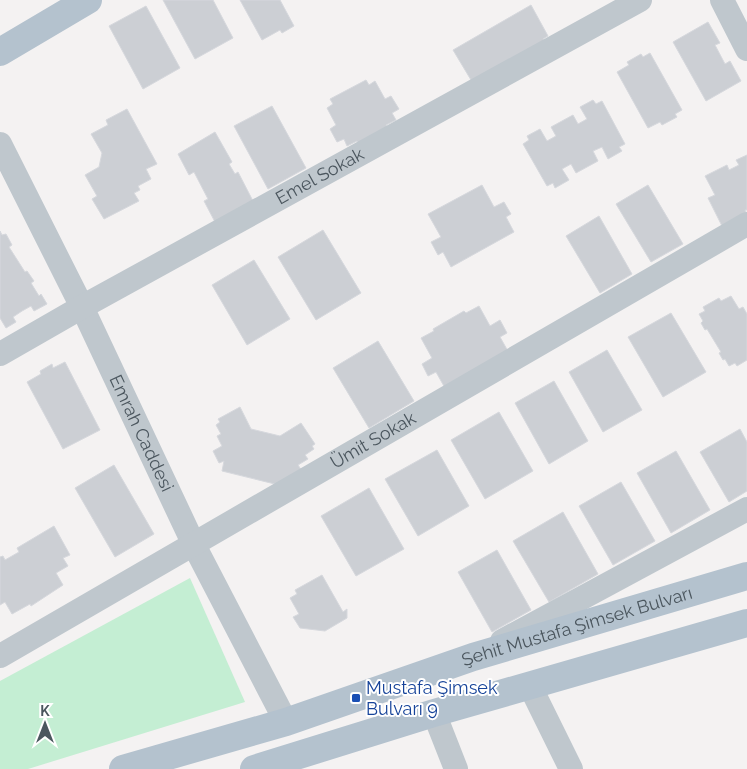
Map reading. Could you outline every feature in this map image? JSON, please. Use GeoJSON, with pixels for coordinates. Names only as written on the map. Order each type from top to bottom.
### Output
{"type":"FeatureCollection","features":[{"type":"Feature","properties":{"kind":"main road"},"geometry":{"type":"LineString","coordinates":[[0,52],[88,0]]}},
{"type":"Feature","properties":{"kind":"main road","name":"Şehit Mustafa Şimsek Bulvarı"},"geometry":{"type":"LineString","coordinates":[[123,769],[286,722],[473,657],[747,576]]}},
{"type":"Feature","properties":{"kind":"main road"},"geometry":{"type":"LineString","coordinates":[[269,767],[434,713],[747,622]]}},
{"type":"Feature","properties":{"kind":"street","name":"Emel Sokak"},"geometry":{"type":"LineString","coordinates":[[0,354],[640,0]]}},
{"type":"Feature","properties":{"kind":"street"},"geometry":{"type":"LineString","coordinates":[[722,0],[747,49]]}},
{"type":"Feature","properties":{"kind":"street","name":"Emrah Caddesi"},"geometry":{"type":"LineString","coordinates":[[0,144],[82,307],[194,545],[286,722]]}},
{"type":"Feature","properties":{"kind":"street","name":"Ümit Sokak"},"geometry":{"type":"LineString","coordinates":[[0,656],[747,224]]}},
{"type":"Feature","properties":{"kind":"street"},"geometry":{"type":"LineString","coordinates":[[473,657],[747,509]]}},
{"type":"Feature","properties":{"kind":"street"},"geometry":{"type":"LineString","coordinates":[[530,686],[571,769]]}},
{"type":"Feature","properties":{"kind":"street"},"geometry":{"type":"LineString","coordinates":[[434,713],[456,769]]}},
{"type":"Feature","properties":{"kind":"green space"},"geometry":{"type":"Polygon","coordinates":[[[190,578],[245,702],[28,769],[0,769],[0,681],[190,578]]]}},
{"type":"Feature","properties":{"kind":"building"},"geometry":{"type":"Polygon","coordinates":[[[163,0],[213,0],[233,38],[195,59],[163,0]]]}},
{"type":"Feature","properties":{"kind":"building"},"geometry":{"type":"Polygon","coordinates":[[[240,0],[280,0],[294,26],[282,33],[280,30],[262,40],[240,0]]]}},
{"type":"Feature","properties":{"kind":"building"},"geometry":{"type":"Polygon","coordinates":[[[531,5],[548,36],[543,39],[547,46],[471,80],[453,50],[531,5]]]}},
{"type":"Feature","properties":{"kind":"building"},"geometry":{"type":"Polygon","coordinates":[[[146,6],[180,68],[143,89],[109,26],[146,6]]]}},
{"type":"Feature","properties":{"kind":"building"},"geometry":{"type":"Polygon","coordinates":[[[708,22],[720,43],[715,45],[725,64],[730,61],[741,81],[706,101],[673,42],[708,22]]]}},
{"type":"Feature","properties":{"kind":"building"},"geometry":{"type":"Polygon","coordinates":[[[650,53],[682,110],[675,114],[677,117],[662,125],[660,122],[648,128],[617,72],[629,65],[627,62],[641,54],[643,57],[650,53]]]}},
{"type":"Feature","properties":{"kind":"building"},"geometry":{"type":"Polygon","coordinates":[[[366,80],[369,85],[375,81],[385,99],[391,96],[399,109],[392,113],[396,120],[386,125],[391,134],[362,150],[357,141],[347,146],[344,139],[337,142],[330,129],[336,125],[327,108],[333,104],[330,99],[366,80]]]}},
{"type":"Feature","properties":{"kind":"building"},"geometry":{"type":"Polygon","coordinates":[[[593,100],[596,104],[602,101],[625,144],[619,147],[622,151],[608,159],[602,147],[593,151],[598,161],[576,173],[571,164],[562,169],[569,180],[555,188],[553,183],[547,186],[523,144],[529,140],[527,136],[540,129],[547,141],[556,136],[551,127],[573,115],[578,124],[587,119],[580,107],[593,100]]]}},
{"type":"Feature","properties":{"kind":"building"},"geometry":{"type":"Polygon","coordinates":[[[272,106],[306,168],[268,189],[234,126],[272,106]]]}},
{"type":"Feature","properties":{"kind":"building"},"geometry":{"type":"Polygon","coordinates":[[[127,109],[157,164],[146,169],[151,179],[138,186],[140,190],[134,193],[139,201],[104,219],[92,199],[97,196],[85,175],[99,167],[102,153],[91,134],[108,125],[106,120],[127,109]]]}},
{"type":"Feature","properties":{"kind":"building"},"geometry":{"type":"Polygon","coordinates":[[[215,132],[232,162],[229,164],[235,174],[238,172],[254,203],[215,222],[204,201],[208,199],[194,172],[189,175],[178,154],[215,132]]]}},
{"type":"Feature","properties":{"kind":"building"},"geometry":{"type":"Polygon","coordinates":[[[747,155],[747,210],[745,210],[747,214],[722,226],[708,198],[715,195],[705,176],[727,165],[729,170],[739,165],[736,160],[747,155]]]}},
{"type":"Feature","properties":{"kind":"building"},"geometry":{"type":"Polygon","coordinates":[[[482,185],[494,207],[504,202],[511,214],[506,217],[514,232],[451,267],[443,252],[438,255],[431,242],[441,237],[428,214],[482,185]]]}},
{"type":"Feature","properties":{"kind":"building"},"geometry":{"type":"Polygon","coordinates":[[[648,185],[683,244],[651,262],[616,204],[648,185]]]}},
{"type":"Feature","properties":{"kind":"building"},"geometry":{"type":"Polygon","coordinates":[[[599,216],[632,274],[600,293],[566,236],[599,216]]]}},
{"type":"Feature","properties":{"kind":"building"},"geometry":{"type":"Polygon","coordinates":[[[323,230],[361,293],[316,320],[278,257],[323,230]]]}},
{"type":"Feature","properties":{"kind":"building"},"geometry":{"type":"Polygon","coordinates":[[[0,231],[2,235],[6,234],[12,245],[9,247],[25,272],[27,271],[34,281],[31,283],[39,296],[41,294],[47,304],[34,311],[31,306],[22,311],[13,317],[16,322],[6,328],[0,318],[0,231]]]}},
{"type":"Feature","properties":{"kind":"building"},"geometry":{"type":"Polygon","coordinates":[[[254,260],[290,319],[247,345],[212,285],[254,260]]]}},
{"type":"Feature","properties":{"kind":"building"},"geometry":{"type":"Polygon","coordinates":[[[731,296],[739,309],[743,307],[747,314],[747,360],[737,366],[735,363],[729,366],[725,359],[723,360],[719,353],[721,352],[707,329],[705,330],[701,323],[703,321],[699,314],[705,311],[703,307],[719,298],[721,301],[731,296]]]}},
{"type":"Feature","properties":{"kind":"building"},"geometry":{"type":"Polygon","coordinates":[[[479,306],[490,326],[500,320],[507,333],[500,337],[509,353],[445,388],[436,372],[428,376],[422,364],[432,358],[421,338],[464,311],[466,313],[479,306]]]}},
{"type":"Feature","properties":{"kind":"building"},"geometry":{"type":"Polygon","coordinates":[[[671,313],[706,372],[663,397],[628,337],[671,313]]]}},
{"type":"Feature","properties":{"kind":"building"},"geometry":{"type":"Polygon","coordinates":[[[378,341],[414,401],[369,428],[333,368],[378,341]]]}},
{"type":"Feature","properties":{"kind":"building"},"geometry":{"type":"Polygon","coordinates":[[[607,350],[642,410],[603,432],[569,372],[607,350]]]}},
{"type":"Feature","properties":{"kind":"building"},"geometry":{"type":"Polygon","coordinates":[[[65,362],[100,430],[63,449],[27,382],[41,374],[40,371],[52,364],[53,368],[65,362]]]}},
{"type":"Feature","properties":{"kind":"building"},"geometry":{"type":"Polygon","coordinates":[[[554,381],[588,441],[549,464],[515,403],[554,381]]]}},
{"type":"Feature","properties":{"kind":"building"},"geometry":{"type":"Polygon","coordinates":[[[240,407],[251,429],[280,436],[301,423],[315,444],[312,446],[314,449],[305,455],[308,459],[298,465],[304,474],[287,487],[222,471],[224,461],[219,463],[213,451],[222,446],[217,436],[221,434],[216,425],[220,422],[218,419],[240,407]]]}},
{"type":"Feature","properties":{"kind":"building"},"geometry":{"type":"Polygon","coordinates":[[[499,412],[533,471],[485,499],[451,440],[499,412]]]}},
{"type":"Feature","properties":{"kind":"building"},"geometry":{"type":"Polygon","coordinates":[[[740,429],[747,442],[747,491],[729,502],[700,452],[740,429]]]}},
{"type":"Feature","properties":{"kind":"building"},"geometry":{"type":"Polygon","coordinates":[[[437,450],[469,506],[418,536],[385,479],[437,450]]]}},
{"type":"Feature","properties":{"kind":"building"},"geometry":{"type":"Polygon","coordinates":[[[676,451],[710,510],[671,533],[637,473],[676,451]]]}},
{"type":"Feature","properties":{"kind":"building"},"geometry":{"type":"Polygon","coordinates":[[[114,465],[154,534],[115,557],[75,488],[114,465]]]}},
{"type":"Feature","properties":{"kind":"building"},"geometry":{"type":"Polygon","coordinates":[[[621,482],[655,541],[613,565],[579,506],[621,482]]]}},
{"type":"Feature","properties":{"kind":"building"},"geometry":{"type":"Polygon","coordinates":[[[369,488],[404,549],[356,576],[321,516],[369,488]]]}},
{"type":"Feature","properties":{"kind":"building"},"geometry":{"type":"Polygon","coordinates":[[[563,512],[598,574],[549,602],[513,541],[563,512]]]}},
{"type":"Feature","properties":{"kind":"building"},"geometry":{"type":"Polygon","coordinates":[[[54,526],[70,555],[63,558],[68,566],[56,573],[63,585],[31,606],[30,604],[12,614],[5,602],[0,605],[0,557],[3,556],[5,560],[19,552],[17,548],[54,526]]]}},
{"type":"Feature","properties":{"kind":"building"},"geometry":{"type":"Polygon","coordinates":[[[497,550],[531,610],[492,632],[458,572],[497,550]]]}},
{"type":"Feature","properties":{"kind":"building"},"geometry":{"type":"Polygon","coordinates":[[[322,575],[343,612],[347,609],[347,618],[325,631],[300,628],[293,617],[299,614],[290,598],[297,594],[295,590],[322,575]]]}},
{"type":"Feature","properties":{"kind":"place","name":"Mustafa Şimsek Bulvarı 9"},"geometry":{"type":"Point","coordinates":[356,698]}}]}
